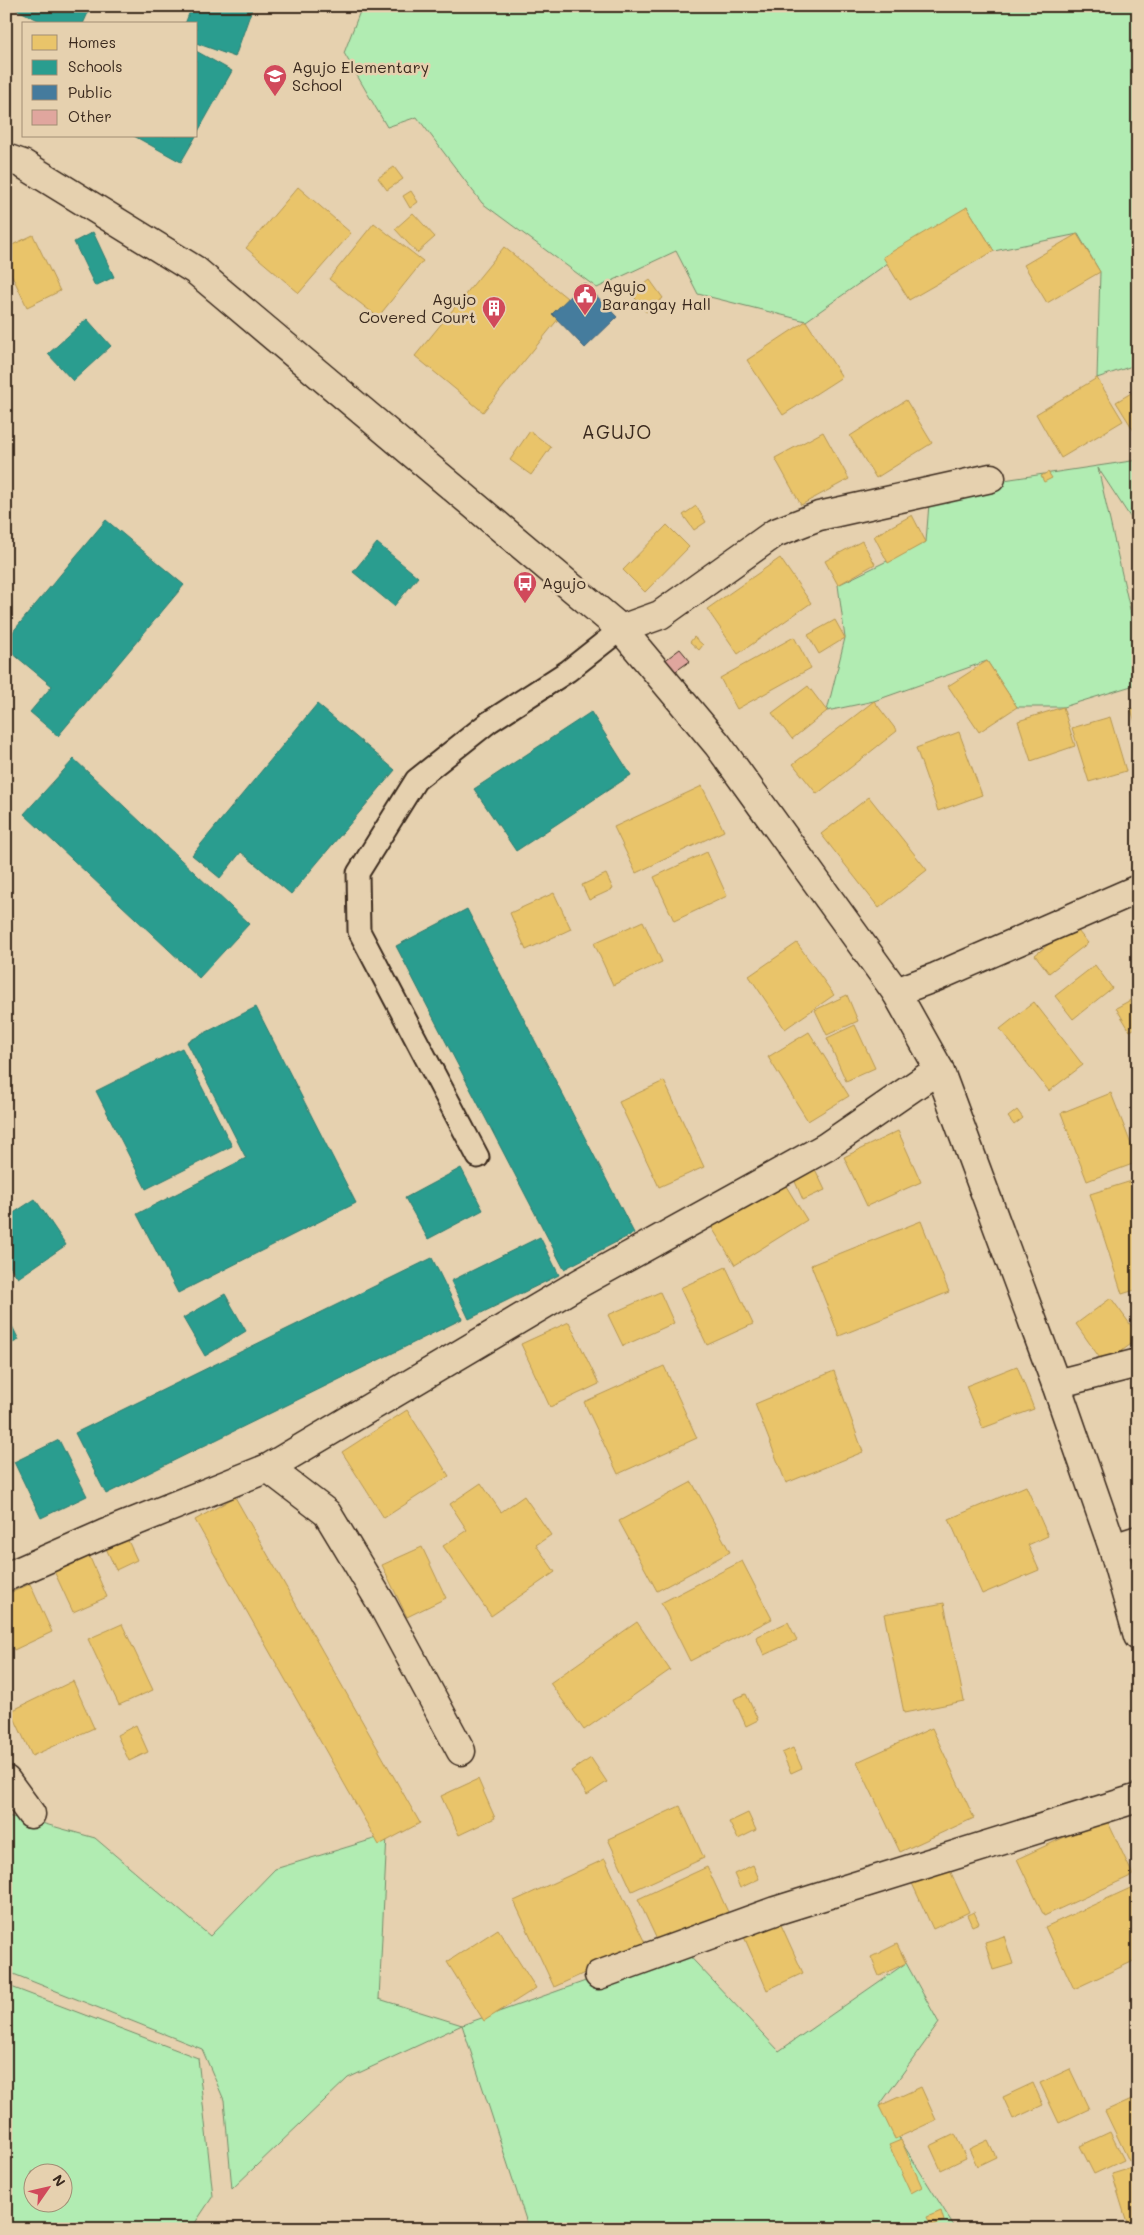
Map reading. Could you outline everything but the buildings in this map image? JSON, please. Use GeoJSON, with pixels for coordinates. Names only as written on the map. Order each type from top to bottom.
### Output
{"type":"FeatureCollection","features":[{"type":"Feature","properties":{"kind":"street"},"geometry":{"type":"LineString","coordinates":[[6,158],[23,164],[195,270],[621,629],[718,745],[896,992],[939,1069],[1056,1384],[1126,1544],[1138,1636]]}},
{"type":"Feature","properties":{"kind":"street"},"geometry":{"type":"LineString","coordinates":[[621,629],[660,615],[775,533],[818,516],[991,478]]}},
{"type":"Feature","properties":{"kind":"street"},"geometry":{"type":"LineString","coordinates":[[896,992],[936,977],[1138,889]]}},
{"type":"Feature","properties":{"kind":"street"},"geometry":{"type":"LineString","coordinates":[[6,1577],[104,1534],[268,1468],[580,1283],[826,1146],[939,1069]]}},
{"type":"Feature","properties":{"kind":"street"},"geometry":{"type":"LineString","coordinates":[[1056,1384],[1138,1363]]}},
{"type":"Feature","properties":{"kind":"street"},"geometry":{"type":"LineString","coordinates":[[268,1468],[326,1513],[383,1606],[461,1751]]}},
{"type":"Feature","properties":{"kind":"street"},"geometry":{"type":"LineString","coordinates":[[6,1780],[31,1814]]}},
{"type":"Feature","properties":{"kind":"street"},"geometry":{"type":"LineString","coordinates":[[599,1975],[775,1911],[1138,1798]]}},
{"type":"Feature","properties":{"kind":"lane"},"geometry":{"type":"LineString","coordinates":[[478,1157],[359,931],[358,873],[416,780],[489,722],[568,671],[621,629]]}},
{"type":"Feature","properties":{"kind":"green space"},"geometry":{"type":"Polygon","coordinates":[[[362,6],[1138,6],[1138,364],[1097,378],[1100,272],[1078,234],[994,251],[967,207],[806,321],[698,294],[676,251],[597,288],[482,203],[417,117],[387,127],[344,53],[362,6]]]}},
{"type":"Feature","properties":{"kind":"green space"},"geometry":{"type":"Polygon","coordinates":[[[1138,460],[1138,529],[1098,468],[1138,645],[1138,684],[1063,707],[1017,707],[987,661],[874,701],[827,711],[845,638],[838,585],[926,542],[930,491],[1138,460]]]}},
{"type":"Feature","properties":{"kind":"green space"},"geometry":{"type":"Polygon","coordinates":[[[6,1816],[38,1822],[95,1838],[210,1936],[275,1869],[387,1835],[379,1999],[462,2025],[348,2078],[232,2189],[224,2100],[202,2049],[6,1971],[6,1816]]]}},
{"type":"Feature","properties":{"kind":"green space"},"geometry":{"type":"Polygon","coordinates":[[[681,1947],[779,2051],[906,1963],[939,2023],[879,2106],[956,2229],[529,2229],[462,2025],[681,1947]]]}},
{"type":"Feature","properties":{"kind":"green space"},"geometry":{"type":"Polygon","coordinates":[[[6,1985],[198,2058],[213,2196],[191,2229],[6,2229],[6,1985]]]}},
{"type":"Feature","properties":{"kind":"place","name":"Agujo Elementary School"},"geometry":{"type":"Point","coordinates":[275,97]}},
{"type":"Feature","properties":{"kind":"place","name":"Agujo Barangay Hall"},"geometry":{"type":"Point","coordinates":[585,316]}},
{"type":"Feature","properties":{"kind":"place","name":"Agujo Covered Court"},"geometry":{"type":"Point","coordinates":[494,329]}},
{"type":"Feature","properties":{"kind":"place","name":"Agujo"},"geometry":{"type":"Point","coordinates":[525,604]}},
{"type":"Feature","properties":{"kind":"district","name":"AGUJO"},"geometry":{"type":"Point","coordinates":[617,432]}}]}
